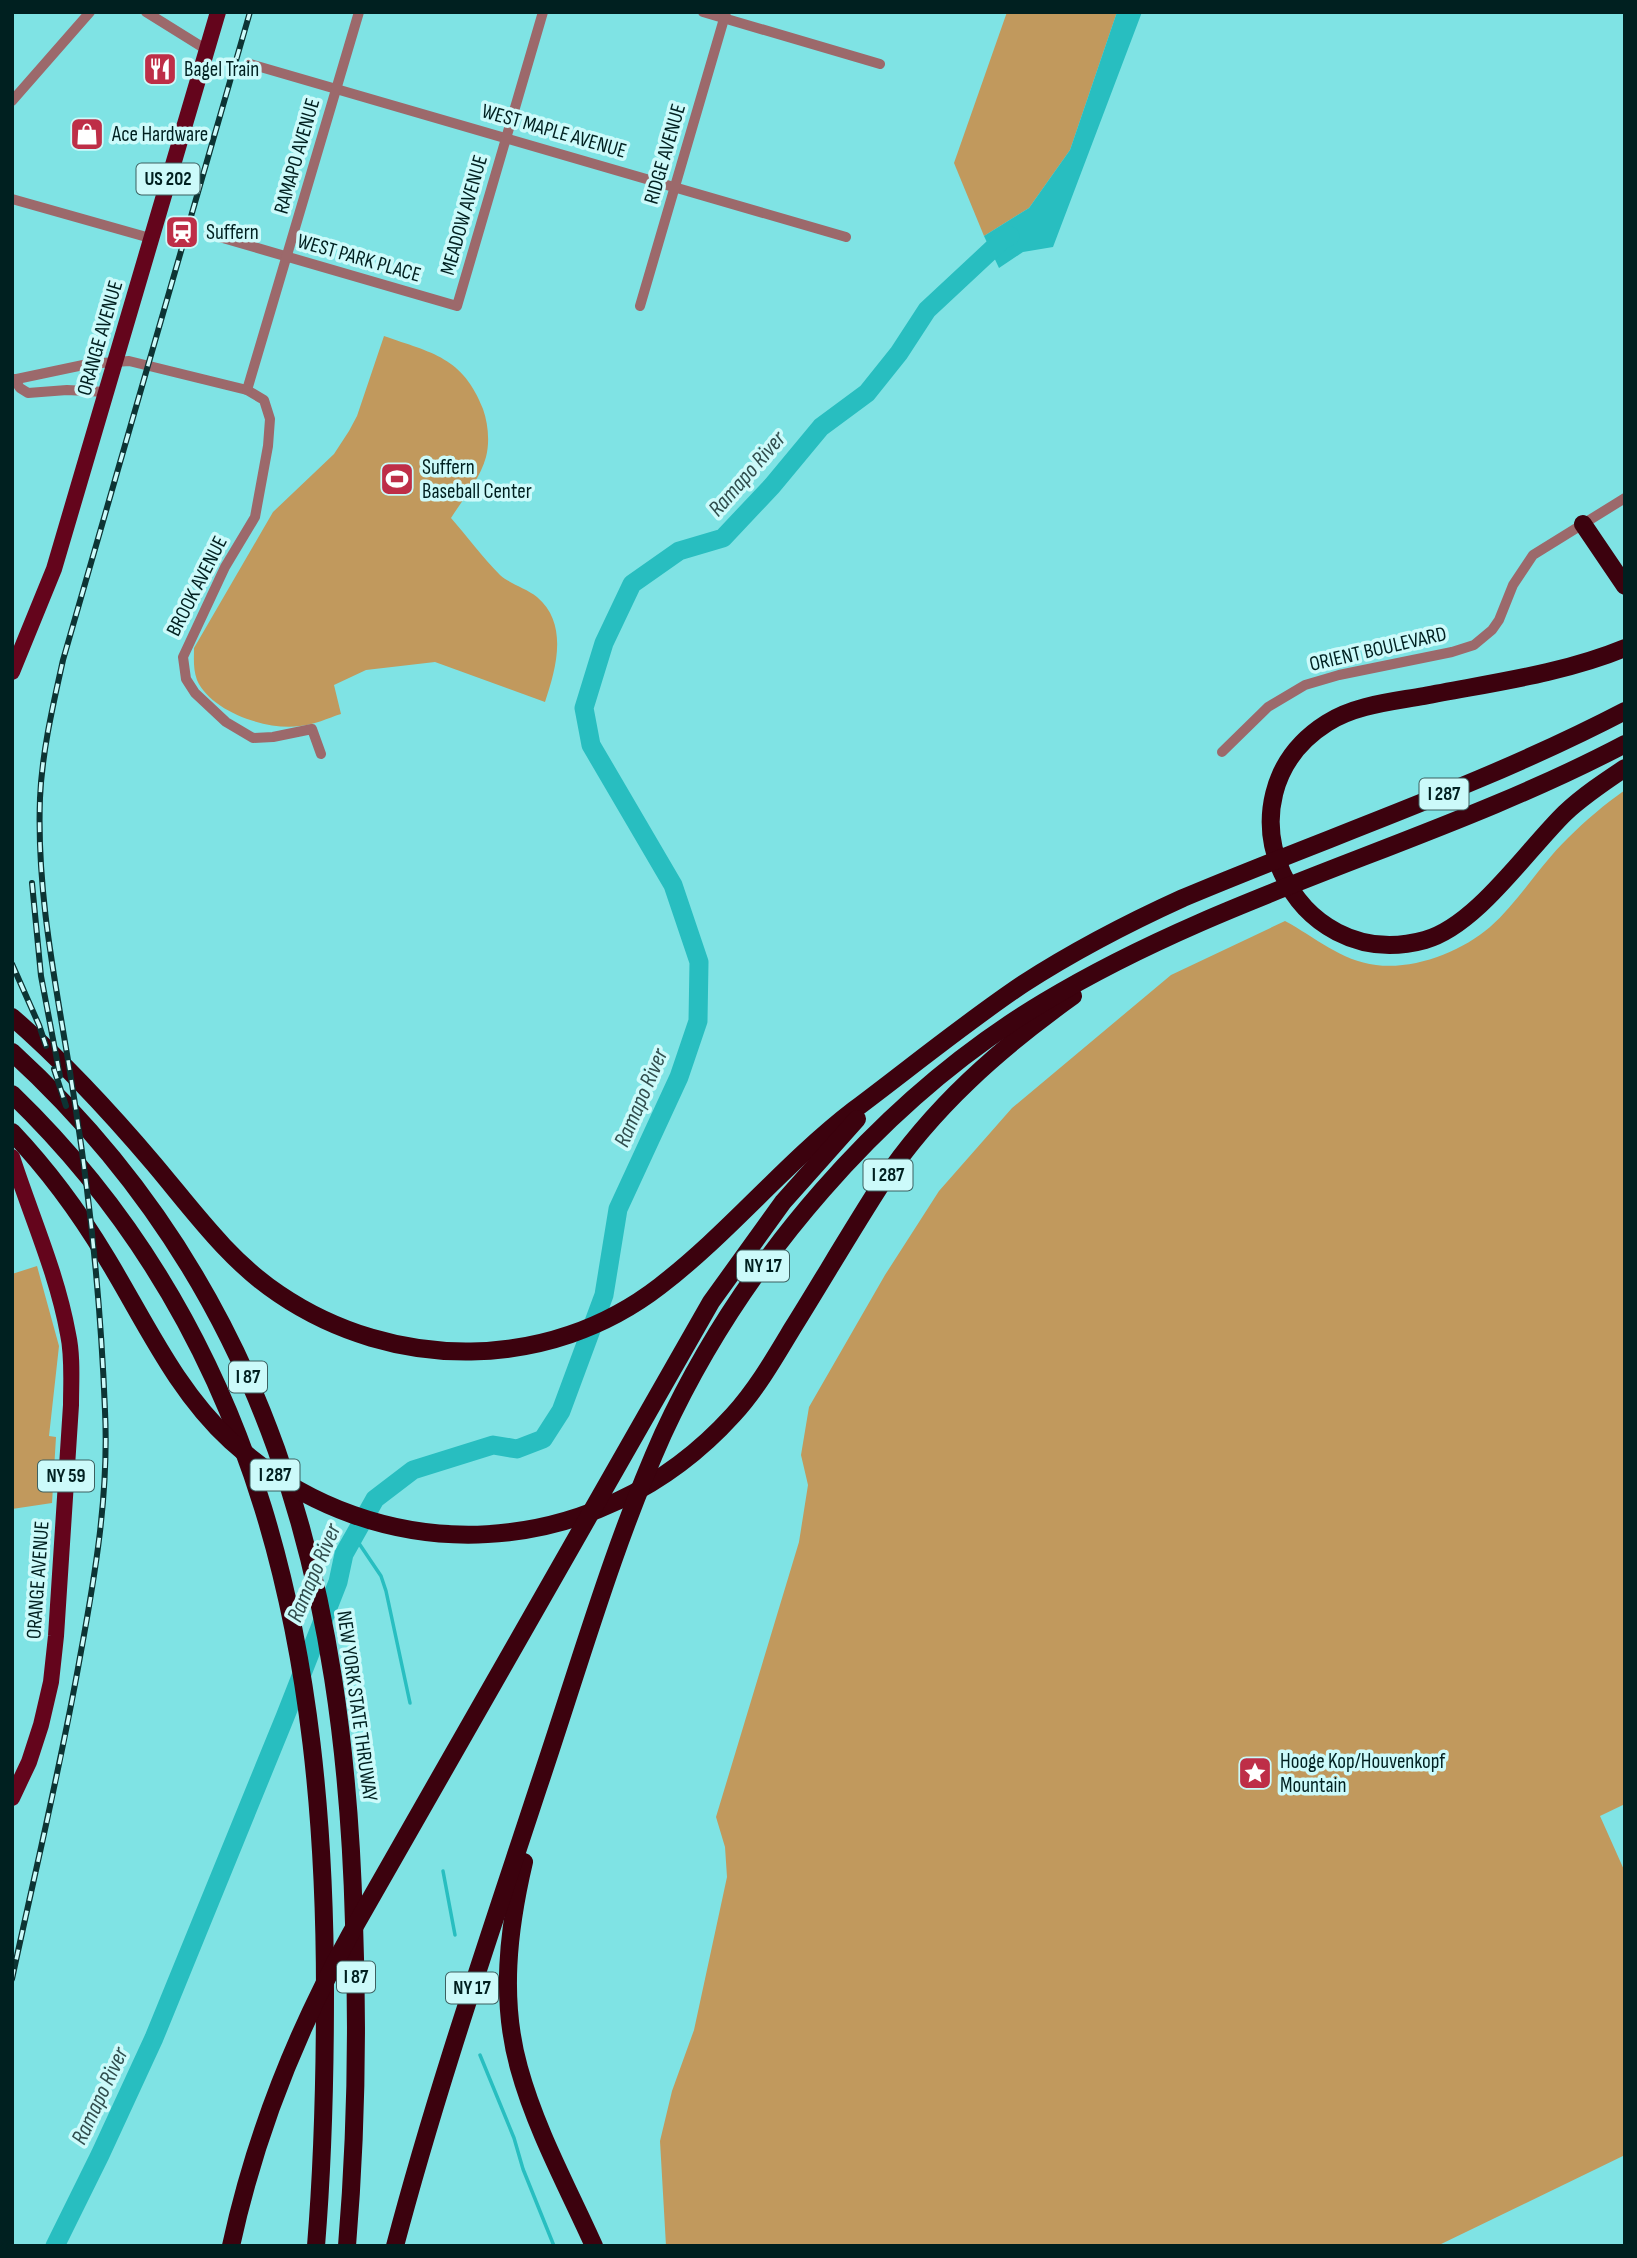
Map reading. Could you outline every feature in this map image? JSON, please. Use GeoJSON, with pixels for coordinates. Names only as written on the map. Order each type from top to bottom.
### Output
{"type":"FeatureCollection","features":[{"type":"Feature","properties":{"kind":"highway"},"geometry":{"type":"LineString","coordinates":[[1583,524],[1625,586]]}},
{"type":"Feature","properties":{"kind":"highway"},"geometry":{"type":"LineString","coordinates":[[1620,649],[1558,669],[1366,707],[1327,723],[1301,745],[1288,763],[1277,787],[1271,832],[1273,851],[1284,880],[1308,912],[1323,924],[1349,937],[1375,944],[1429,939],[1449,930],[1475,910],[1566,813],[1625,768]]}},
{"type":"Feature","properties":{"kind":"highway","name":"I 287"},"geometry":{"type":"LineString","coordinates":[[12,1017],[94,1094],[227,1249],[260,1281],[316,1316],[353,1333],[411,1348],[452,1353],[491,1352],[532,1345],[569,1335],[624,1311],[659,1288],[830,1130],[952,1034],[1024,984],[1132,922],[1259,866],[1485,777],[1559,745],[1625,712]]}},
{"type":"Feature","properties":{"kind":"highway","name":"I 287"},"geometry":{"type":"LineString","coordinates":[[12,1132],[92,1233],[166,1360],[202,1411],[246,1454],[281,1480],[318,1500],[366,1520],[417,1532],[461,1536],[504,1534],[564,1521],[603,1508],[645,1488],[682,1463],[718,1431],[751,1393],[884,1180],[921,1130],[982,1067],[1023,1033],[1082,990],[1155,943],[1270,893],[1536,786],[1625,744]]}},
{"type":"Feature","properties":{"kind":"highway","name":"NY 17"},"geometry":{"type":"LineString","coordinates":[[395,2246],[454,2045],[631,1512],[665,1430],[709,1348],[776,1249],[854,1157],[912,1101],[953,1066],[1038,1005],[1155,943]]}},
{"type":"Feature","properties":{"kind":"highway","name":"NEW YORK STATE THRUWAY"},"geometry":{"type":"LineString","coordinates":[[12,1052],[82,1123],[151,1208],[200,1284],[242,1365],[284,1467],[311,1561],[330,1650],[348,1800],[356,1971],[355,2094],[348,2246]]}},
{"type":"Feature","properties":{"kind":"highway","name":"NY 17"},"geometry":{"type":"LineString","coordinates":[[231,2246],[254,2154],[295,2043],[335,1962],[385,1872],[710,1302],[783,1202],[883,1090]]}},
{"type":"Feature","properties":{"kind":"highway","name":"I 87"},"geometry":{"type":"LineString","coordinates":[[12,1094],[59,1143],[94,1185],[159,1274],[201,1350],[237,1431],[260,1494],[283,1576],[304,1680],[316,1773],[325,1949],[325,2072],[317,2246]]}},
{"type":"Feature","properties":{"kind":"highway"},"geometry":{"type":"LineString","coordinates":[[557,1733],[515,1905],[509,1950],[508,1999],[514,2046],[525,2088],[594,2246]]}},
{"type":"Feature","properties":{"kind":"main road","name":"ORANGE AVENUE"},"geometry":{"type":"LineString","coordinates":[[12,672],[53,571],[218,12]]}},
{"type":"Feature","properties":{"kind":"main road","name":"ORANGE AVENUE"},"geometry":{"type":"LineString","coordinates":[[12,1157],[59,1289],[69,1337],[71,1367],[68,1455],[51,1682],[33,1749],[12,1798]]}},
{"type":"Feature","properties":{"kind":"street"},"geometry":{"type":"LineString","coordinates":[[12,101],[90,12]]}},
{"type":"Feature","properties":{"kind":"street"},"geometry":{"type":"LineString","coordinates":[[146,12],[207,50]]}},
{"type":"Feature","properties":{"kind":"street","name":"RAMAPO AVENUE"},"geometry":{"type":"LineString","coordinates":[[247,390],[359,12]]}},
{"type":"Feature","properties":{"kind":"street","name":"MEADOW AVENUE"},"geometry":{"type":"LineString","coordinates":[[457,306],[543,12]]}},
{"type":"Feature","properties":{"kind":"street"},"geometry":{"type":"LineString","coordinates":[[703,12],[725,15],[880,64]]}},
{"type":"Feature","properties":{"kind":"street","name":"RIDGE AVENUE"},"geometry":{"type":"LineString","coordinates":[[640,306],[725,15]]}},
{"type":"Feature","properties":{"kind":"street","name":"WEST MAPLE AVENUE"},"geometry":{"type":"LineString","coordinates":[[250,64],[846,237]]}},
{"type":"Feature","properties":{"kind":"street"},"geometry":{"type":"LineString","coordinates":[[12,199],[150,238]]}},
{"type":"Feature","properties":{"kind":"street","name":"WEST PARK PLACE"},"geometry":{"type":"LineString","coordinates":[[209,234],[457,306]]}},
{"type":"Feature","properties":{"kind":"street"},"geometry":{"type":"LineString","coordinates":[[108,384],[28,393],[13,380],[75,367],[129,360],[247,390]]}},
{"type":"Feature","properties":{"kind":"street","name":"BROOK AVENUE"},"geometry":{"type":"LineString","coordinates":[[247,390],[264,400],[270,419],[268,446],[255,517],[225,568],[183,657],[187,679],[195,693],[226,722],[253,738],[312,729],[321,754]]}},
{"type":"Feature","properties":{"kind":"street","name":"ORIENT BOULEVARD"},"geometry":{"type":"LineString","coordinates":[[1223,752],[1268,707],[1305,685],[1474,645],[1492,630],[1499,620],[1513,585],[1533,555],[1625,498]]}},
{"type":"Feature","properties":{"kind":"shaded area"},"geometry":{"type":"Polygon","coordinates":[[[1007,12],[1117,12],[1070,150],[1029,208],[984,236],[954,163],[1007,12]]]}},
{"type":"Feature","properties":{"kind":"shaded area"},"geometry":{"type":"Polygon","coordinates":[[[384,336],[444,359],[466,378],[483,409],[488,433],[486,457],[475,481],[451,518],[500,575],[537,597],[547,608],[553,620],[557,647],[545,702],[435,662],[366,670],[334,685],[341,714],[316,723],[287,727],[242,717],[227,710],[204,691],[196,676],[194,648],[273,512],[334,454],[349,431],[357,416],[384,336]]]}},
{"type":"Feature","properties":{"kind":"shaded area"},"geometry":{"type":"Polygon","coordinates":[[[1625,790],[1625,1804],[1600,1816],[1625,1872],[1625,2155],[1437,2246],[666,2246],[660,2141],[672,2091],[694,2030],[727,1877],[725,1847],[716,1817],[799,1542],[808,1485],[801,1455],[809,1407],[885,1275],[939,1191],[1012,1108],[1171,975],[1285,921],[1340,954],[1363,963],[1406,965],[1451,951],[1490,927],[1568,838],[1625,790]]]}},
{"type":"Feature","properties":{"kind":"shaded area"},"geometry":{"type":"Polygon","coordinates":[[[37,1266],[59,1346],[49,1436],[56,1437],[52,1503],[12,1509],[12,1274],[37,1266]]]}},
{"type":"Feature","properties":{"kind":"water"},"geometry":{"type":"Polygon","coordinates":[[[1117,12],[1142,12],[1053,247],[1023,252],[999,268],[984,236],[1029,208],[1070,150],[1117,12]]]}},
{"type":"Feature","properties":{"kind":"waterway","name":"Ramapo River"},"geometry":{"type":"LineString","coordinates":[[55,2246],[154,2038],[338,1582],[344,1554],[375,1499],[413,1470],[493,1445],[517,1449],[543,1439],[561,1411],[604,1295],[618,1209],[679,1077],[698,1021],[699,962],[673,885],[591,745],[584,708],[604,643],[632,584],[679,551],[723,538],[772,486],[821,427],[867,393],[899,353],[927,310],[1001,241],[1010,236]]}},
{"type":"Feature","properties":{"kind":"waterway"},"geometry":{"type":"LineString","coordinates":[[354,1536],[381,1576],[410,1703]]}},
{"type":"Feature","properties":{"kind":"waterway"},"geometry":{"type":"LineString","coordinates":[[443,1871],[455,1935]]}},
{"type":"Feature","properties":{"kind":"waterway"},"geometry":{"type":"LineString","coordinates":[[480,2055],[554,2246]]}},
{"type":"Feature","properties":{"kind":"railway"},"geometry":{"type":"LineString","coordinates":[[12,1979],[86,1627],[100,1535],[106,1442],[101,1334],[86,1181],[45,914],[40,837],[43,763],[63,660],[250,12]]}},
{"type":"Feature","properties":{"kind":"railway"},"geometry":{"type":"LineString","coordinates":[[32,883],[41,976],[60,1076]]}},
{"type":"Feature","properties":{"kind":"railway"},"geometry":{"type":"LineString","coordinates":[[12,964],[46,1046]]}},
{"type":"Feature","properties":{"kind":"railway"},"geometry":{"type":"LineString","coordinates":[[54,1069],[66,1106]]}},
{"type":"Feature","properties":{"kind":"place","name":"Bagel Train"},"geometry":{"type":"Point","coordinates":[160,69]}},
{"type":"Feature","properties":{"kind":"place","name":"Ace Hardware"},"geometry":{"type":"Point","coordinates":[87,134]}},
{"type":"Feature","properties":{"kind":"place","name":"Suffern"},"geometry":{"type":"Point","coordinates":[182,232]}},
{"type":"Feature","properties":{"kind":"place","name":"Suffern Baseball Center"},"geometry":{"type":"Point","coordinates":[397,479]}},
{"type":"Feature","properties":{"kind":"place","name":"Hooge Kop/Houvenkopf Mountain"},"geometry":{"type":"Point","coordinates":[1255,1773]}}]}
